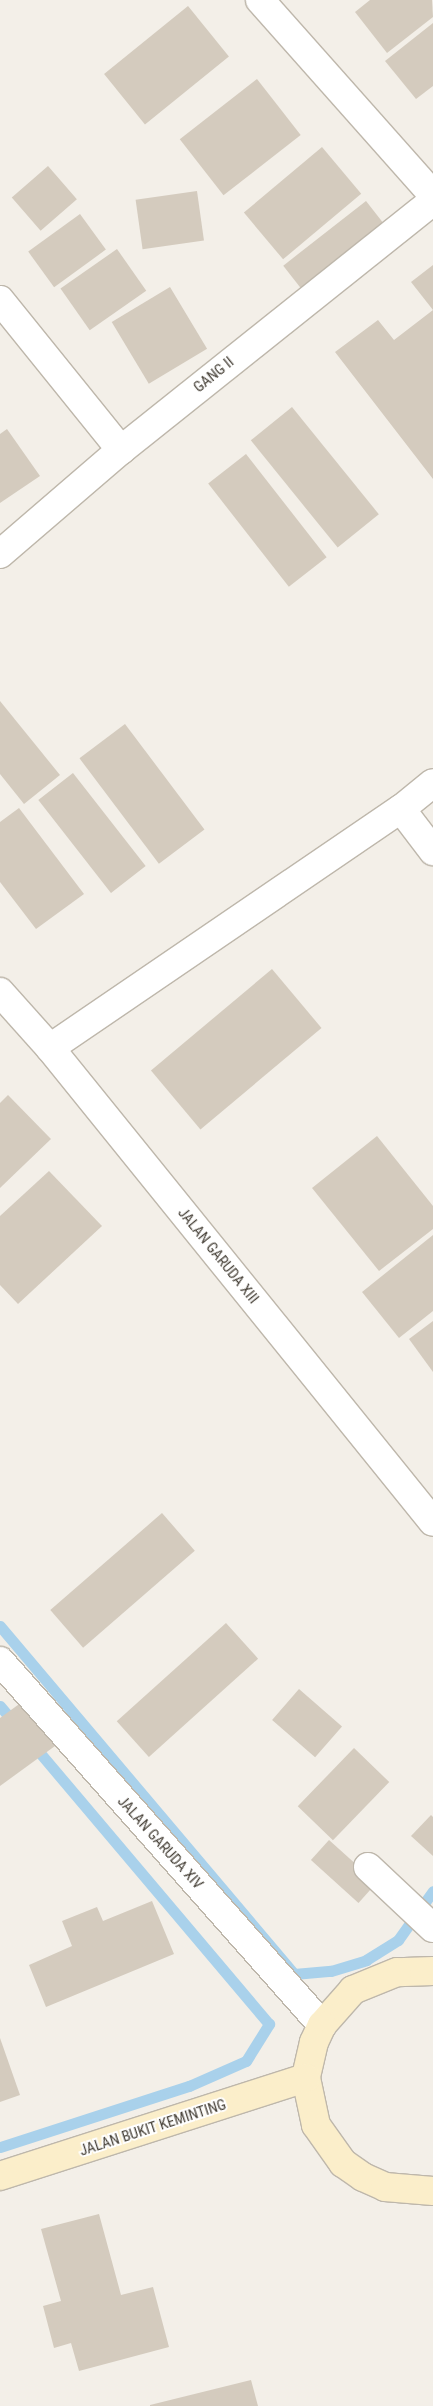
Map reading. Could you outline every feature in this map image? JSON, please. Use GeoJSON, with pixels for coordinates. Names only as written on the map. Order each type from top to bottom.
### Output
{"type":"FeatureCollection","features":[{"type":"Feature","properties":{"kind":"main road"},"geometry":{"type":"LineString","coordinates":[[429,1966],[389,1974],[353,1990],[322,2025],[314,2042],[306,2078],[316,2125],[343,2163],[363,2177],[385,2186],[433,2191]]}},
{"type":"Feature","properties":{"kind":"main road","name":"JALAN BUKIT KEMINTING"},"geometry":{"type":"LineString","coordinates":[[0,2176],[306,2078]]}},
{"type":"Feature","properties":{"kind":"street"},"geometry":{"type":"LineString","coordinates":[[275,5],[433,195]]}},
{"type":"Feature","properties":{"kind":"street","name":"GANG II"},"geometry":{"type":"LineString","coordinates":[[0,554],[121,450],[433,201]]}},
{"type":"Feature","properties":{"kind":"street"},"geometry":{"type":"LineString","coordinates":[[5,317],[121,450]]}},
{"type":"Feature","properties":{"kind":"street"},"geometry":{"type":"LineString","coordinates":[[50,1048],[401,809],[433,783]]}},
{"type":"Feature","properties":{"kind":"street"},"geometry":{"type":"LineString","coordinates":[[401,809],[433,851]]}},
{"type":"Feature","properties":{"kind":"street","name":"JALAN GARUDA XIII"},"geometry":{"type":"LineString","coordinates":[[0,992],[50,1048],[433,1522]]}},
{"type":"Feature","properties":{"kind":"street","name":"JALAN GARUDA XIV"},"geometry":{"type":"LineString","coordinates":[[0,1661],[322,2025]]}},
{"type":"Feature","properties":{"kind":"street"},"geometry":{"type":"LineString","coordinates":[[368,1867],[433,1928]]}},
{"type":"Feature","properties":{"kind":"building"},"geometry":{"type":"Polygon","coordinates":[[[370,0],[432,0],[433,17],[387,53],[355,12],[370,0]]]}},
{"type":"Feature","properties":{"kind":"building"},"geometry":{"type":"Polygon","coordinates":[[[188,6],[229,57],[145,124],[104,74],[188,6]]]}},
{"type":"Feature","properties":{"kind":"building"},"geometry":{"type":"Polygon","coordinates":[[[433,23],[433,86],[416,99],[385,61],[433,23]]]}},
{"type":"Feature","properties":{"kind":"building"},"geometry":{"type":"Polygon","coordinates":[[[257,79],[301,135],[223,195],[180,139],[257,79]]]}},
{"type":"Feature","properties":{"kind":"building"},"geometry":{"type":"Polygon","coordinates":[[[322,147],[361,194],[283,259],[244,213],[322,147]]]}},
{"type":"Feature","properties":{"kind":"building"},"geometry":{"type":"Polygon","coordinates":[[[48,166],[77,199],[41,231],[12,197],[48,166]]]}},
{"type":"Feature","properties":{"kind":"building"},"geometry":{"type":"Polygon","coordinates":[[[197,191],[204,241],[143,249],[136,200],[197,191]]]}},
{"type":"Feature","properties":{"kind":"building"},"geometry":{"type":"Polygon","coordinates":[[[366,201],[391,233],[309,298],[283,266],[366,201]]]}},
{"type":"Feature","properties":{"kind":"building"},"geometry":{"type":"Polygon","coordinates":[[[80,214],[106,250],[54,287],[28,252],[80,214]]]}},
{"type":"Feature","properties":{"kind":"building"},"geometry":{"type":"Polygon","coordinates":[[[117,249],[146,291],[90,330],[60,289],[117,249]]]}},
{"type":"Feature","properties":{"kind":"building"},"geometry":{"type":"Polygon","coordinates":[[[433,265],[433,310],[411,282],[433,265]]]}},
{"type":"Feature","properties":{"kind":"building"},"geometry":{"type":"Polygon","coordinates":[[[170,287],[207,349],[149,384],[112,322],[170,287]]]}},
{"type":"Feature","properties":{"kind":"building"},"geometry":{"type":"Polygon","coordinates":[[[433,310],[433,479],[335,352],[378,320],[394,340],[433,310]]]}},
{"type":"Feature","properties":{"kind":"building"},"geometry":{"type":"Polygon","coordinates":[[[292,407],[379,514],[338,548],[251,440],[292,407]]]}},
{"type":"Feature","properties":{"kind":"building"},"geometry":{"type":"Polygon","coordinates":[[[7,429],[40,476],[0,503],[0,434],[7,429]]]}},
{"type":"Feature","properties":{"kind":"building"},"geometry":{"type":"Polygon","coordinates":[[[246,454],[327,557],[289,587],[208,484],[246,454]]]}},
{"type":"Feature","properties":{"kind":"building"},"geometry":{"type":"Polygon","coordinates":[[[0,701],[60,775],[24,804],[0,774],[0,701]]]}},
{"type":"Feature","properties":{"kind":"building"},"geometry":{"type":"Polygon","coordinates":[[[125,724],[204,829],[159,864],[79,758],[125,724]]]}},
{"type":"Feature","properties":{"kind":"building"},"geometry":{"type":"Polygon","coordinates":[[[73,773],[146,866],[111,893],[38,800],[73,773]]]}},
{"type":"Feature","properties":{"kind":"building"},"geometry":{"type":"Polygon","coordinates":[[[19,808],[84,894],[36,929],[0,882],[0,822],[19,808]]]}},
{"type":"Feature","properties":{"kind":"building"},"geometry":{"type":"Polygon","coordinates":[[[272,969],[321,1028],[200,1130],[151,1071],[272,969]]]}},
{"type":"Feature","properties":{"kind":"building"},"geometry":{"type":"Polygon","coordinates":[[[8,1095],[51,1139],[0,1188],[0,1103],[8,1095]]]}},
{"type":"Feature","properties":{"kind":"building"},"geometry":{"type":"Polygon","coordinates":[[[377,1136],[433,1206],[433,1229],[379,1271],[312,1188],[377,1136]]]}},
{"type":"Feature","properties":{"kind":"building"},"geometry":{"type":"Polygon","coordinates":[[[49,1171],[102,1226],[18,1304],[0,1285],[0,1216],[49,1171]]]}},
{"type":"Feature","properties":{"kind":"building"},"geometry":{"type":"Polygon","coordinates":[[[433,1235],[433,1311],[399,1338],[362,1292],[433,1235]]]}},
{"type":"Feature","properties":{"kind":"building"},"geometry":{"type":"Polygon","coordinates":[[[433,1321],[433,1372],[409,1339],[433,1321]]]}},
{"type":"Feature","properties":{"kind":"building"},"geometry":{"type":"Polygon","coordinates":[[[162,1513],[195,1551],[83,1648],[50,1610],[162,1513]]]}},
{"type":"Feature","properties":{"kind":"building"},"geometry":{"type":"Polygon","coordinates":[[[226,1623],[258,1659],[149,1757],[117,1721],[226,1623]]]}},
{"type":"Feature","properties":{"kind":"building"},"geometry":{"type":"Polygon","coordinates":[[[299,1689],[342,1726],[315,1757],[272,1720],[299,1689]]]}},
{"type":"Feature","properties":{"kind":"building"},"geometry":{"type":"Polygon","coordinates":[[[22,1702],[55,1746],[0,1786],[0,1718],[22,1702]]]}},
{"type":"Feature","properties":{"kind":"building"},"geometry":{"type":"Polygon","coordinates":[[[354,1748],[389,1782],[333,1840],[298,1806],[354,1748]]]}},
{"type":"Feature","properties":{"kind":"building"},"geometry":{"type":"Polygon","coordinates":[[[431,1815],[433,1817],[433,1856],[411,1836],[431,1815]]]}},
{"type":"Feature","properties":{"kind":"building"},"geometry":{"type":"Polygon","coordinates":[[[329,1840],[377,1883],[358,1903],[311,1860],[329,1840]]]}},
{"type":"Feature","properties":{"kind":"building"},"geometry":{"type":"Polygon","coordinates":[[[152,1901],[174,1954],[46,2007],[29,1965],[72,1946],[62,1921],[97,1907],[103,1921],[152,1901]]]}},
{"type":"Feature","properties":{"kind":"building"},"geometry":{"type":"Polygon","coordinates":[[[0,2038],[20,2095],[0,2102],[0,2038]]]}},
{"type":"Feature","properties":{"kind":"building"},"geometry":{"type":"Polygon","coordinates":[[[99,2214],[121,2295],[153,2287],[169,2347],[79,2371],[71,2343],[54,2348],[43,2306],[61,2301],[41,2229],[99,2214]]]}},
{"type":"Feature","properties":{"kind":"building"},"geometry":{"type":"Polygon","coordinates":[[[251,2380],[258,2406],[150,2406],[150,2405],[251,2380]]]}},
{"type":"Feature","properties":{"kind":"waterway"},"geometry":{"type":"LineString","coordinates":[[0,1626],[294,1974],[331,1971],[366,1960],[398,1940],[433,1891]]}},
{"type":"Feature","properties":{"kind":"waterway"},"geometry":{"type":"LineString","coordinates":[[0,1706],[15,1724]]}},
{"type":"Feature","properties":{"kind":"waterway"},"geometry":{"type":"LineString","coordinates":[[0,2147],[189,2086],[246,2061],[269,2024],[33,1745]]}}]}
